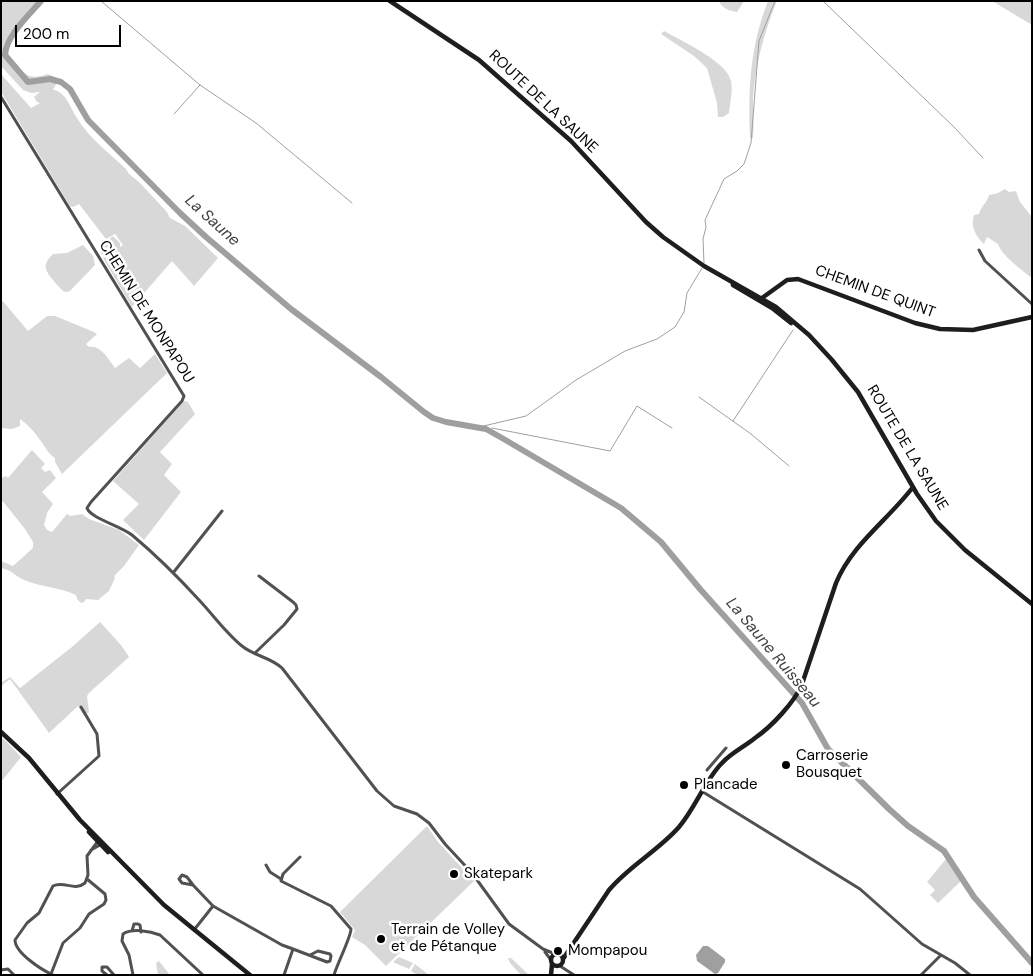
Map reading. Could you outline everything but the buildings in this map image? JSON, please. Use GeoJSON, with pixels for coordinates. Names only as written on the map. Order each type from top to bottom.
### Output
{"type":"FeatureCollection","features":[{"type":"Feature","properties":{"kind":"street","name":"ROUTE DE LA SAUNE"},"geometry":{"type":"LineString","coordinates":[[390,1],[473,55],[571,141],[654,230],[730,284],[764,301],[797,324],[833,361],[858,392],[930,513],[948,534],[1032,604]]}},
{"type":"Feature","properties":{"kind":"street","name":"CHEMIN DE MONPAPOU"},"geometry":{"type":"LineString","coordinates":[[1,97],[184,394],[182,401],[91,502],[87,508],[88,512],[94,517],[117,525],[132,535],[172,573],[242,646],[255,654],[274,661],[282,668],[377,791],[394,806],[417,814],[429,823],[476,879],[505,920],[517,932],[543,949],[557,954]]}},
{"type":"Feature","properties":{"kind":"street"},"geometry":{"type":"LineString","coordinates":[[980,250],[985,261],[1032,304]]}},
{"type":"Feature","properties":{"kind":"street","name":"CHEMIN DE QUINT"},"geometry":{"type":"LineString","coordinates":[[764,301],[787,280],[795,278],[802,279],[915,323],[950,330],[980,329],[1032,316]]}},
{"type":"Feature","properties":{"kind":"street"},"geometry":{"type":"LineString","coordinates":[[551,975],[609,890],[632,866],[675,832],[721,764],[761,734],[792,700],[798,691],[836,583],[844,566],[913,487]]}},
{"type":"Feature","properties":{"kind":"street"},"geometry":{"type":"LineString","coordinates":[[901,501],[917,494]]}},
{"type":"Feature","properties":{"kind":"street"},"geometry":{"type":"LineString","coordinates":[[172,573],[222,511]]}},
{"type":"Feature","properties":{"kind":"street"},"geometry":{"type":"LineString","coordinates":[[255,654],[284,625],[297,608],[293,602],[259,576]]}},
{"type":"Feature","properties":{"kind":"street"},"geometry":{"type":"LineString","coordinates":[[57,794],[99,756],[98,734],[81,708]]}},
{"type":"Feature","properties":{"kind":"street"},"geometry":{"type":"LineString","coordinates":[[1,732],[29,758],[57,794],[100,842],[164,905],[250,975]]}},
{"type":"Feature","properties":{"kind":"street"},"geometry":{"type":"LineString","coordinates":[[707,770],[726,748]]}},
{"type":"Feature","properties":{"kind":"street"},"geometry":{"type":"LineString","coordinates":[[716,759],[721,764]]}},
{"type":"Feature","properties":{"kind":"street"},"geometry":{"type":"LineString","coordinates":[[703,792],[860,890],[922,944],[955,963],[970,975]]}},
{"type":"Feature","properties":{"kind":"street"},"geometry":{"type":"LineString","coordinates":[[87,879],[105,894],[106,900],[89,914],[80,928],[63,943],[52,974],[34,964],[16,946],[15,940],[27,923],[39,912],[53,886],[61,883],[79,887],[83,885],[88,875],[87,858],[90,851],[100,842]]}},
{"type":"Feature","properties":{"kind":"street"},"geometry":{"type":"LineString","coordinates":[[281,879],[282,874],[300,856]]}},
{"type":"Feature","properties":{"kind":"street"},"geometry":{"type":"LineString","coordinates":[[266,865],[270,872],[286,884],[331,906],[350,927],[350,935],[334,975]]}},
{"type":"Feature","properties":{"kind":"street"},"geometry":{"type":"LineString","coordinates":[[193,885],[184,885],[179,878],[184,875],[213,906],[282,945],[327,962],[331,958],[330,954],[320,952],[310,955]]}},
{"type":"Feature","properties":{"kind":"street"},"geometry":{"type":"LineString","coordinates":[[194,930],[213,906]]}},
{"type":"Feature","properties":{"kind":"street"},"geometry":{"type":"LineString","coordinates":[[132,931],[134,924],[138,924],[140,925],[141,932]]}},
{"type":"Feature","properties":{"kind":"street"},"geometry":{"type":"LineString","coordinates":[[133,975],[131,960],[122,938],[125,932],[132,931],[160,935],[203,975]]}},
{"type":"Feature","properties":{"kind":"street"},"geometry":{"type":"LineString","coordinates":[[551,975],[552,962],[557,954],[569,948]]}},
{"type":"Feature","properties":{"kind":"street"},"geometry":{"type":"LineString","coordinates":[[284,975],[293,949]]}},
{"type":"Feature","properties":{"kind":"street","name":"CHEMIN DE MONPAPOU"},"geometry":{"type":"LineString","coordinates":[[543,949],[552,962]]}},
{"type":"Feature","properties":{"kind":"street"},"geometry":{"type":"LineString","coordinates":[[557,954],[561,963],[574,975]]}},
{"type":"Feature","properties":{"kind":"street"},"geometry":{"type":"LineString","coordinates":[[921,975],[941,956]]}},
{"type":"Feature","properties":{"kind":"street"},"geometry":{"type":"LineString","coordinates":[[552,962],[561,963]]}},
{"type":"Feature","properties":{"kind":"street"},"geometry":{"type":"LineString","coordinates":[[107,975],[101,969],[105,966],[114,975]]}},
{"type":"Feature","properties":{"kind":"street"},"geometry":{"type":"LineString","coordinates":[[1,970],[8,969],[14,975]]}},
{"type":"Feature","properties":{"kind":"shaded area"},"geometry":{"type":"Polygon","coordinates":[[[1,1],[42,1],[11,41],[7,51],[11,59],[27,75],[38,77],[48,74],[55,77],[56,84],[53,90],[61,93],[87,132],[140,183],[167,212],[170,218],[185,226],[218,258],[194,286],[172,261],[132,307],[103,258],[106,256],[101,254],[99,247],[113,236],[120,243],[120,247],[123,245],[115,234],[106,239],[79,204],[73,207],[70,206],[1,92],[1,74],[31,108],[40,103],[34,97],[40,92],[31,93],[23,90],[1,66],[1,1]]]}},
{"type":"Feature","properties":{"kind":"shaded area"},"geometry":{"type":"Polygon","coordinates":[[[719,1],[744,1],[737,12],[724,7],[719,1]]]}},
{"type":"Feature","properties":{"kind":"shaded area"},"geometry":{"type":"Polygon","coordinates":[[[768,1],[777,1],[764,37],[758,62],[753,99],[753,138],[750,138],[749,102],[751,68],[757,35],[768,1]]]}},
{"type":"Feature","properties":{"kind":"shaded area"},"geometry":{"type":"Polygon","coordinates":[[[992,1],[1032,1],[1032,25],[992,1]]]}},
{"type":"Feature","properties":{"kind":"shaded area"},"geometry":{"type":"Polygon","coordinates":[[[664,31],[701,51],[726,71],[732,86],[729,113],[723,117],[718,117],[717,103],[707,68],[694,56],[661,34],[664,31]]]}},
{"type":"Feature","properties":{"kind":"shaded area"},"geometry":{"type":"Polygon","coordinates":[[[1005,189],[1009,192],[1016,191],[1020,202],[1032,217],[1032,278],[1008,258],[998,244],[987,237],[984,244],[976,235],[973,227],[974,215],[979,214],[989,195],[1005,189]]]}},
{"type":"Feature","properties":{"kind":"shaded area"},"geometry":{"type":"Polygon","coordinates":[[[83,245],[93,256],[95,265],[70,291],[63,291],[47,271],[46,263],[53,254],[67,253],[83,245]]]}},
{"type":"Feature","properties":{"kind":"shaded area"},"geometry":{"type":"Polygon","coordinates":[[[1,299],[28,331],[47,316],[55,316],[97,334],[86,344],[101,351],[115,368],[129,358],[140,368],[155,354],[167,373],[62,474],[55,462],[55,458],[48,452],[33,431],[20,419],[20,426],[12,429],[1,428],[1,299]]]}},
{"type":"Feature","properties":{"kind":"shaded area"},"geometry":{"type":"Polygon","coordinates":[[[184,401],[188,402],[195,414],[160,452],[172,464],[164,475],[181,492],[144,540],[123,520],[139,504],[113,481],[184,401]]]}},
{"type":"Feature","properties":{"kind":"shaded area"},"geometry":{"type":"Polygon","coordinates":[[[32,450],[45,464],[41,468],[45,472],[50,470],[56,478],[42,492],[53,504],[47,513],[44,525],[47,530],[52,532],[67,514],[70,516],[82,514],[89,519],[119,530],[139,545],[124,566],[114,576],[115,578],[109,591],[98,600],[86,599],[81,603],[76,595],[29,582],[1,568],[1,561],[13,566],[33,548],[33,542],[25,529],[1,499],[1,478],[6,476],[8,478],[32,450]]]}},
{"type":"Feature","properties":{"kind":"shaded area"},"geometry":{"type":"Polygon","coordinates":[[[100,622],[129,657],[89,693],[87,696],[89,712],[84,716],[78,706],[49,733],[10,679],[1,686],[1,683],[10,677],[20,688],[100,622]]]}},
{"type":"Feature","properties":{"kind":"shaded area"},"geometry":{"type":"Polygon","coordinates":[[[1,736],[21,757],[1,782],[1,736]]]}},
{"type":"Feature","properties":{"kind":"shaded area"},"geometry":{"type":"Polygon","coordinates":[[[427,826],[438,842],[474,881],[386,966],[365,945],[352,937],[355,930],[340,912],[427,826]]]}},
{"type":"Feature","properties":{"kind":"shaded area"},"geometry":{"type":"Polygon","coordinates":[[[946,859],[961,881],[938,903],[930,895],[935,890],[927,882],[946,859]]]}},
{"type":"Feature","properties":{"kind":"shaded area"},"geometry":{"type":"Polygon","coordinates":[[[703,946],[708,946],[725,959],[718,973],[715,974],[697,961],[696,955],[703,946]]]}},
{"type":"Feature","properties":{"kind":"shaded area"},"geometry":{"type":"Polygon","coordinates":[[[399,957],[413,963],[409,969],[393,962],[399,957]]]}},
{"type":"Feature","properties":{"kind":"shaded area"},"geometry":{"type":"Polygon","coordinates":[[[508,958],[511,958],[529,975],[521,975],[508,958]]]}},
{"type":"Feature","properties":{"kind":"shaded area"},"geometry":{"type":"Polygon","coordinates":[[[159,961],[170,975],[158,975],[156,963],[159,961]]]}},
{"type":"Feature","properties":{"kind":"shaded area"},"geometry":{"type":"Polygon","coordinates":[[[415,964],[429,975],[417,975],[411,971],[415,964]]]}},
{"type":"Feature","properties":{"kind":"waterway","name":"La Saune Ruisseau"},"geometry":{"type":"LineString","coordinates":[[41,1],[14,33],[6,48],[5,55],[28,82],[50,79],[61,82],[70,89],[88,120],[206,237],[291,309],[424,412],[433,418],[446,422],[486,429],[621,508],[661,542],[700,589],[802,703],[828,749],[908,826],[944,851],[974,897],[1032,963]]}},
{"type":"Feature","properties":{"kind":"waterway"},"geometry":{"type":"LineString","coordinates":[[101,1],[200,85],[256,123],[352,203]]}},
{"type":"Feature","properties":{"kind":"waterway"},"geometry":{"type":"LineString","coordinates":[[704,263],[703,239],[706,227],[705,220],[724,179],[744,164],[751,143],[759,41],[775,1]]}},
{"type":"Feature","properties":{"kind":"waterway"},"geometry":{"type":"LineString","coordinates":[[823,1],[954,127],[983,158]]}},
{"type":"Feature","properties":{"kind":"waterway"},"geometry":{"type":"LineString","coordinates":[[174,114],[200,85]]}},
{"type":"Feature","properties":{"kind":"waterway"},"geometry":{"type":"LineString","coordinates":[[475,428],[526,416],[576,380],[625,351],[657,339],[675,327],[684,312],[687,293],[702,268]]}},
{"type":"Feature","properties":{"kind":"waterway"},"geometry":{"type":"LineString","coordinates":[[733,421],[793,330]]}},
{"type":"Feature","properties":{"kind":"waterway"},"geometry":{"type":"LineString","coordinates":[[699,397],[751,434],[789,466]]}},
{"type":"Feature","properties":{"kind":"waterway"},"geometry":{"type":"LineString","coordinates":[[492,428],[610,451],[637,406],[672,428]]}},
{"type":"Feature","properties":{"kind":"place","name":"Carroserie Bousquet"},"geometry":{"type":"Point","coordinates":[786,765]}},
{"type":"Feature","properties":{"kind":"place","name":"Plancade"},"geometry":{"type":"Point","coordinates":[684,785]}},
{"type":"Feature","properties":{"kind":"place","name":"Skatepark"},"geometry":{"type":"Point","coordinates":[454,874]}},
{"type":"Feature","properties":{"kind":"place","name":"Terrain de Volley et de Pétanque"},"geometry":{"type":"Point","coordinates":[381,939]}},
{"type":"Feature","properties":{"kind":"place","name":"Mompapou"},"geometry":{"type":"Point","coordinates":[558,951]}},
{"type":"Feature","properties":{"kind":"water label","name":"La Saune"},"geometry":{"type":"Point","coordinates":[212,221]}}]}
